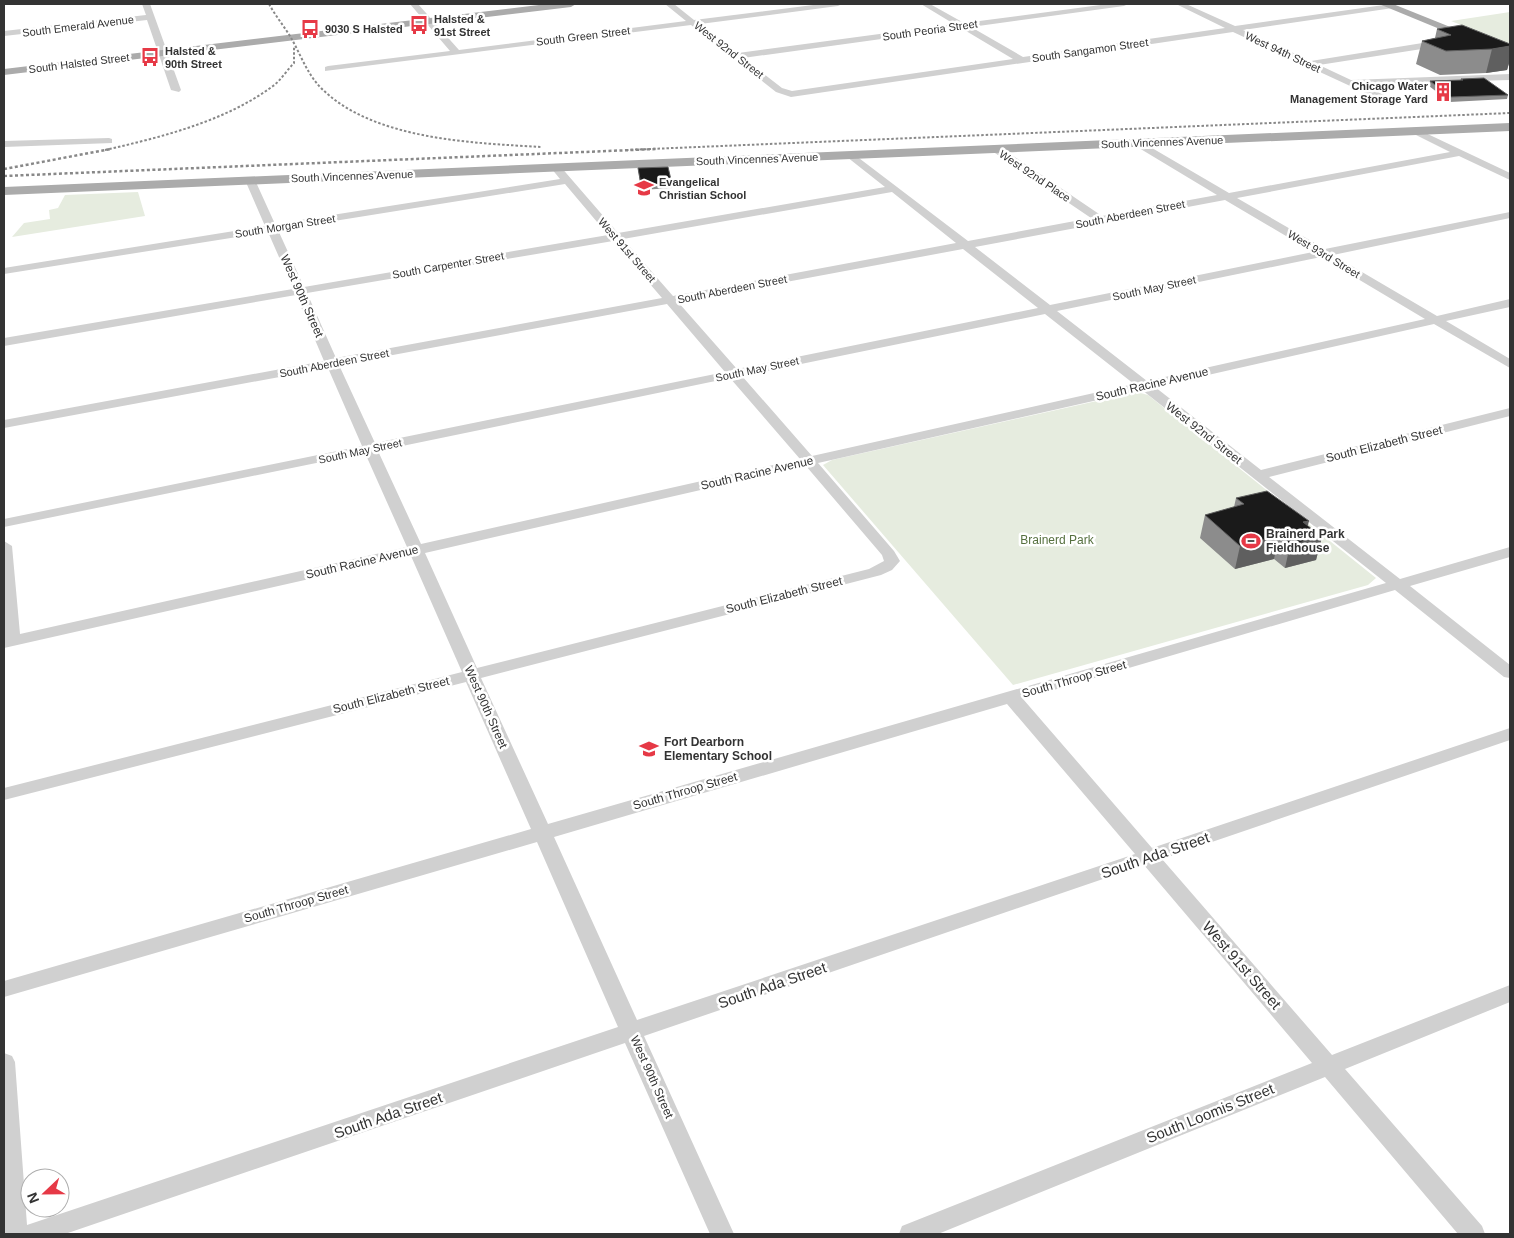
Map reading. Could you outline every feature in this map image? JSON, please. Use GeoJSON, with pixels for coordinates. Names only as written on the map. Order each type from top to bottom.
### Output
{"type":"FeatureCollection","features":[{"type":"Feature","properties":{"kind":"main road","name":"South Halsted Street"},"geometry":{"type":"LineString","coordinates":[[4,72],[540,4]]}},
{"type":"Feature","properties":{"kind":"main road","name":"South Halsted Street"},"geometry":{"type":"LineString","coordinates":[[428,19],[570,4]]}},
{"type":"Feature","properties":{"kind":"main road"},"geometry":{"type":"LineString","coordinates":[[1390,5],[1476,38],[1510,48]]}},
{"type":"Feature","properties":{"kind":"main road"},"geometry":{"type":"LineString","coordinates":[[1476,38],[1510,55]]}},
{"type":"Feature","properties":{"kind":"main road","name":"South Halsted Street"},"geometry":{"type":"LineString","coordinates":[[4,68],[164,51]]}},
{"type":"Feature","properties":{"kind":"main road","name":"South Vincennes Avenue"},"geometry":{"type":"LineString","coordinates":[[4,191],[1510,127]]}},
{"type":"Feature","properties":{"kind":"street"},"geometry":{"type":"LineString","coordinates":[[146,4],[164,51],[176,90]]}},
{"type":"Feature","properties":{"kind":"street"},"geometry":{"type":"LineString","coordinates":[[414,4],[456,52]]}},
{"type":"Feature","properties":{"kind":"street","name":"West 92nd Street"},"geometry":{"type":"LineString","coordinates":[[669,4],[779,90],[791,94]]}},
{"type":"Feature","properties":{"kind":"street","name":"South Green Street"},"geometry":{"type":"LineString","coordinates":[[328,69],[838,4]]}},
{"type":"Feature","properties":{"kind":"street"},"geometry":{"type":"LineString","coordinates":[[925,4],[1022,60]]}},
{"type":"Feature","properties":{"kind":"street","name":"South Peoria Street"},"geometry":{"type":"LineString","coordinates":[[737,56],[1124,4]]}},
{"type":"Feature","properties":{"kind":"street","name":"West 94th Street"},"geometry":{"type":"LineString","coordinates":[[1180,4],[1387,100]]}},
{"type":"Feature","properties":{"kind":"street","name":"South Sangamon Street"},"geometry":{"type":"LineString","coordinates":[[791,94],[1390,5]]}},
{"type":"Feature","properties":{"kind":"street","name":"South Emerald Avenue"},"geometry":{"type":"LineString","coordinates":[[4,34],[151,18]]}},
{"type":"Feature","properties":{"kind":"street"},"geometry":{"type":"LineString","coordinates":[[1310,64],[1476,38]]}},
{"type":"Feature","properties":{"kind":"street"},"geometry":{"type":"LineString","coordinates":[[1349,82],[1510,76]]}},
{"type":"Feature","properties":{"kind":"street"},"geometry":{"type":"LineString","coordinates":[[1414,131],[1510,177]]}},
{"type":"Feature","properties":{"kind":"street"},"geometry":{"type":"LineString","coordinates":[[4,144],[109,141]]}},
{"type":"Feature","properties":{"kind":"street","name":"West 93rd Street"},"geometry":{"type":"LineString","coordinates":[[1137,143],[1510,364]]}},
{"type":"Feature","properties":{"kind":"street","name":"West 92nd Place"},"geometry":{"type":"LineString","coordinates":[[996,149],[1100,220]]}},
{"type":"Feature","properties":{"kind":"street","name":"South Aberdeen Street"},"geometry":{"type":"LineString","coordinates":[[4,424],[1460,153]]}},
{"type":"Feature","properties":{"kind":"street","name":"West 92nd Street"},"geometry":{"type":"LineString","coordinates":[[851,155],[1510,673]]}},
{"type":"Feature","properties":{"kind":"street","name":"West 91st Street"},"geometry":{"type":"LineString","coordinates":[[556,168],[892,561]]}},
{"type":"Feature","properties":{"kind":"street","name":"West 90th Street"},"geometry":{"type":"LineString","coordinates":[[250,180],[722,1234]]}},
{"type":"Feature","properties":{"kind":"street","name":"South Morgan Street"},"geometry":{"type":"LineString","coordinates":[[4,271],[567,181]]}},
{"type":"Feature","properties":{"kind":"street","name":"South Carpenter Street"},"geometry":{"type":"LineString","coordinates":[[4,342],[893,189]]}},
{"type":"Feature","properties":{"kind":"street","name":"South May Street"},"geometry":{"type":"LineString","coordinates":[[4,524],[1510,216]]}},
{"type":"Feature","properties":{"kind":"street","name":"South Racine Avenue"},"geometry":{"type":"LineString","coordinates":[[8,642],[1510,302]]}},
{"type":"Feature","properties":{"kind":"street","name":"South Elizabeth Street"},"geometry":{"type":"LineString","coordinates":[[1258,475],[1510,412]]}},
{"type":"Feature","properties":{"kind":"street"},"geometry":{"type":"LineString","coordinates":[[4,546],[8,642]]}},
{"type":"Feature","properties":{"kind":"street","name":"South Throop Street"},"geometry":{"type":"LineString","coordinates":[[4,989],[1510,552]]}},
{"type":"Feature","properties":{"kind":"street","name":"South Elizabeth Street"},"geometry":{"type":"LineString","coordinates":[[4,794],[875,572],[887,567],[892,561]]}},
{"type":"Feature","properties":{"kind":"street","name":"West 91st Street"},"geometry":{"type":"LineString","coordinates":[[1011,697],[1473,1234]]}},
{"type":"Feature","properties":{"kind":"street","name":"South Ada Street"},"geometry":{"type":"LineString","coordinates":[[32,1234],[1510,734]]}},
{"type":"Feature","properties":{"kind":"street","name":"South Loomis Street"},"geometry":{"type":"LineString","coordinates":[[911,1234],[1510,993]]}},
{"type":"Feature","properties":{"kind":"street"},"geometry":{"type":"LineString","coordinates":[[4,1062],[16,1234]]}},
{"type":"Feature","properties":{"kind":"green space"},"geometry":{"type":"Polygon","coordinates":[[[1510,12],[1510,44],[1451,21],[1510,12]]]}},
{"type":"Feature","properties":{"kind":"green space"},"geometry":{"type":"Polygon","coordinates":[[[138,192],[145,216],[12,237],[24,223],[50,219],[49,210],[58,208],[65,195],[138,192]]]}},
{"type":"Feature","properties":{"kind":"green space","name":"Brainerd Park"},"geometry":{"type":"Polygon","coordinates":[[[1137,392],[1148,395],[1376,578],[1368,585],[1013,685],[823,465],[832,460],[1137,392]]]}},
{"type":"Feature","properties":{"kind":"building"},"geometry":{"type":"Polygon","coordinates":[[[1462,25],[1510,44],[1510,46],[1492,49],[1446,51],[1422,41],[1451,35],[1437,29],[1462,25]]]}},
{"type":"Feature","properties":{"kind":"building"},"geometry":{"type":"Polygon","coordinates":[[[1484,78],[1508,95],[1451,97],[1430,81],[1463,80],[1461,79],[1484,78]]]}},
{"type":"Feature","properties":{"kind":"building"},"geometry":{"type":"Polygon","coordinates":[[[668,167],[672,184],[641,185],[638,168],[668,167]]]}},
{"type":"Feature","properties":{"kind":"building"},"geometry":{"type":"Polygon","coordinates":[[[1267,491],[1309,521],[1303,522],[1322,537],[1290,545],[1279,536],[1240,546],[1205,515],[1244,504],[1236,498],[1267,491]]]}},
{"type":"Feature","properties":{"kind":"railway"},"geometry":{"type":"LineString","coordinates":[[269,4],[290,36],[308,70],[321,88],[343,105],[368,119],[425,136],[542,147]]}},
{"type":"Feature","properties":{"kind":"railway"},"geometry":{"type":"LineString","coordinates":[[105,150],[193,126],[235,109],[255,98],[276,84],[294,63],[294,46]]}},
{"type":"Feature","properties":{"kind":"railway"},"geometry":{"type":"LineString","coordinates":[[626,150],[1510,113]]}},
{"type":"Feature","properties":{"kind":"railway"},"geometry":{"type":"LineString","coordinates":[[4,169],[111,149]]}},
{"type":"Feature","properties":{"kind":"railway"},"geometry":{"type":"LineString","coordinates":[[4,176],[656,149]]}},
{"type":"Feature","properties":{"kind":"place","name":"Halsted & 91st Street"},"geometry":{"type":"Point","coordinates":[419,25]}},
{"type":"Feature","properties":{"kind":"place","name":"9030 S Halsted"},"geometry":{"type":"Point","coordinates":[310,29]}},
{"type":"Feature","properties":{"kind":"place","name":"Halsted & 90th Street"},"geometry":{"type":"Point","coordinates":[150,57]}},
{"type":"Feature","properties":{"kind":"place","name":"Chicago Water Management Storage Yard"},"geometry":{"type":"Point","coordinates":[1443,92]}},
{"type":"Feature","properties":{"kind":"place","name":"Evangelical Christian School"},"geometry":{"type":"Point","coordinates":[644,188]}},
{"type":"Feature","properties":{"kind":"place","name":"Brainerd Park Fieldhouse"},"geometry":{"type":"Point","coordinates":[1251,541]}},
{"type":"Feature","properties":{"kind":"place","name":"Fort Dearborn Elementary School"},"geometry":{"type":"Point","coordinates":[649,749]}}]}
